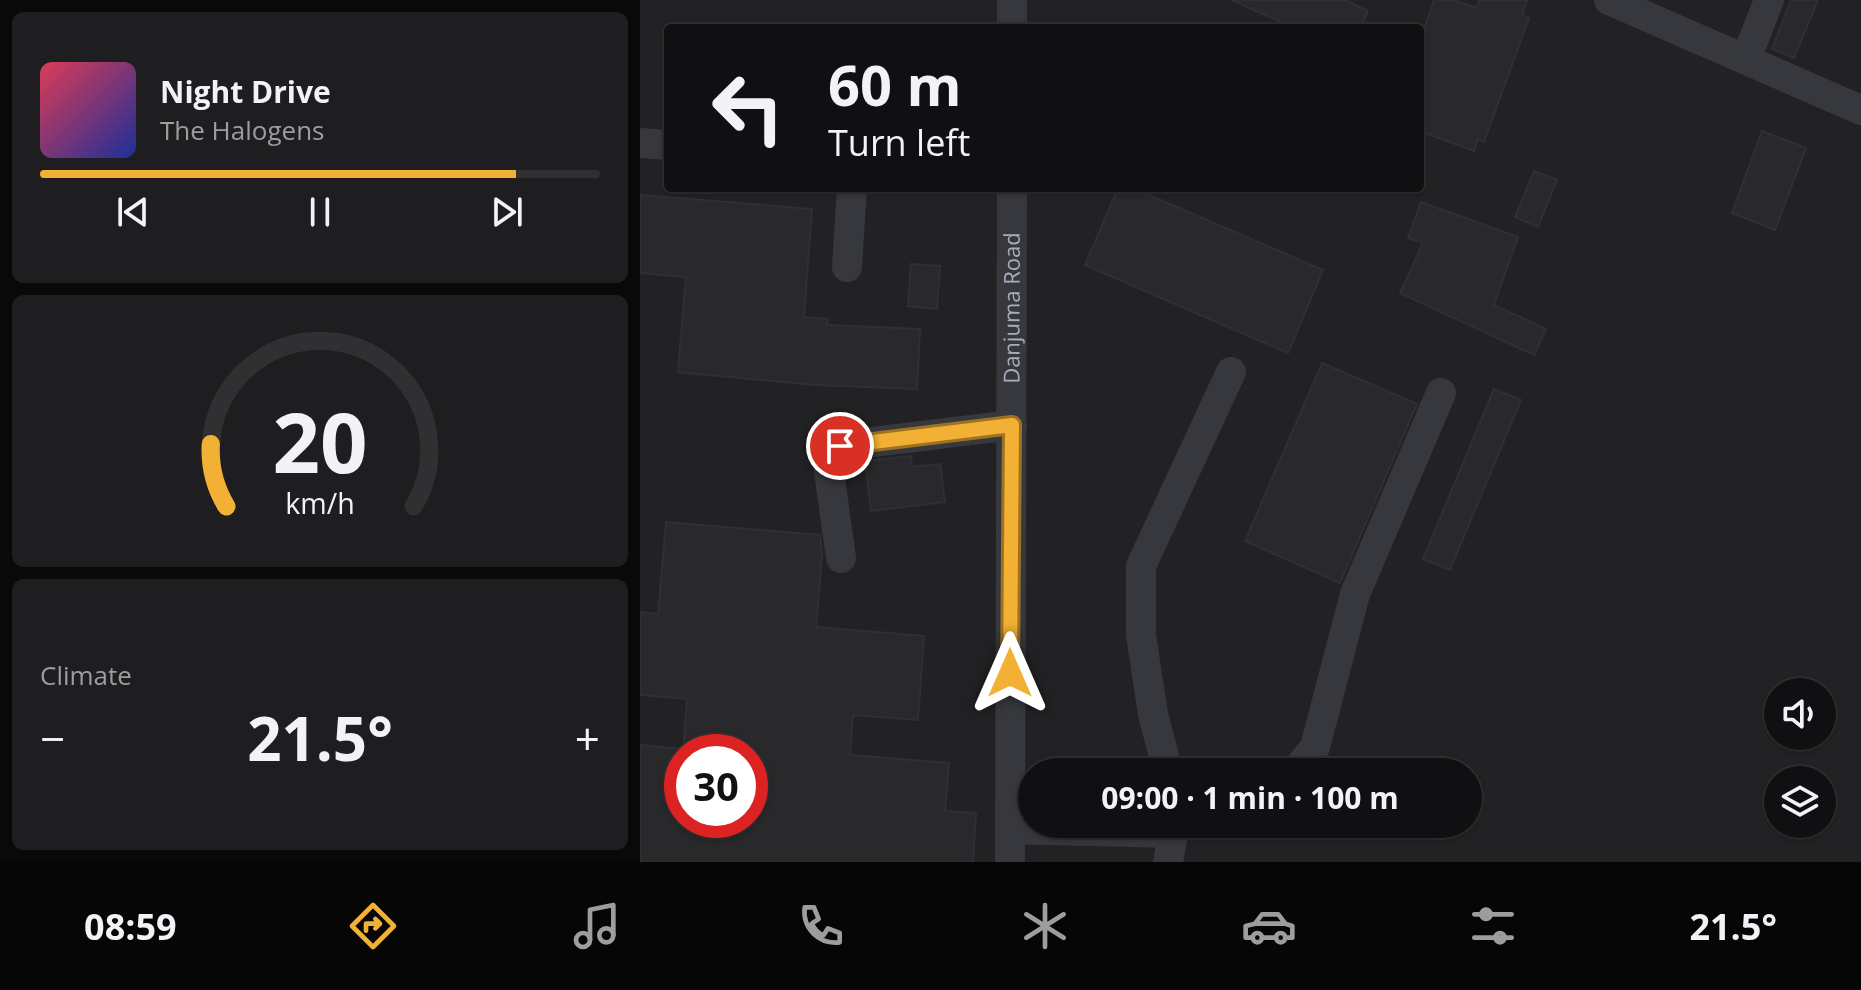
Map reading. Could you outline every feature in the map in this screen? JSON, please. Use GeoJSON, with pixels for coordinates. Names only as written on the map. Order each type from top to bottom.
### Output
{"type":"FeatureCollection","features":[{"type":"Feature","properties":{"kind":"street"},"geometry":{"type":"LineString","coordinates":[[1012,0],[1012,24]]}},
{"type":"Feature","properties":{"kind":"street"},"geometry":{"type":"LineString","coordinates":[[1609,0],[1861,110]]}},
{"type":"Feature","properties":{"kind":"street"},"geometry":{"type":"LineString","coordinates":[[1746,59],[1769,0]]}},
{"type":"Feature","properties":{"kind":"street"},"geometry":{"type":"LineString","coordinates":[[640,143],[664,145]]}},
{"type":"Feature","properties":{"kind":"street"},"geometry":{"type":"LineString","coordinates":[[847,267],[852,192]]}},
{"type":"Feature","properties":{"kind":"street","name":"Danjuma Road"},"geometry":{"type":"LineString","coordinates":[[1010,862],[1012,192]]}},
{"type":"Feature","properties":{"kind":"street"},"geometry":{"type":"LineString","coordinates":[[1164,758],[1153,714],[1141,635],[1141,566],[1231,372]]}},
{"type":"Feature","properties":{"kind":"street"},"geometry":{"type":"LineString","coordinates":[[1306,758],[1315,747],[1355,594],[1441,393]]}},
{"type":"Feature","properties":{"kind":"street"},"geometry":{"type":"LineString","coordinates":[[841,558],[827,457],[840,446],[1012,425]]}},
{"type":"Feature","properties":{"kind":"street"},"geometry":{"type":"LineString","coordinates":[[1010,829],[1172,840]]}},
{"type":"Feature","properties":{"kind":"shaded area"},"geometry":{"type":"Polygon","coordinates":[[[640,0],[1861,0],[1861,862],[640,862],[640,0]]]}},
{"type":"Feature","properties":{"kind":"building"},"geometry":{"type":"Polygon","coordinates":[[[1232,0],[1345,0],[1368,11],[1362,24],[1285,24],[1232,0]]]}},
{"type":"Feature","properties":{"kind":"building"},"geometry":{"type":"Polygon","coordinates":[[[1434,0],[1454,0],[1477,8],[1479,0],[1527,0],[1522,15],[1529,18],[1484,142],[1478,139],[1474,151],[1424,132],[1424,29],[1434,0]]]}},
{"type":"Feature","properties":{"kind":"building"},"geometry":{"type":"Polygon","coordinates":[[[1791,0],[1818,0],[1794,58],[1772,49],[1791,0]]]}},
{"type":"Feature","properties":{"kind":"building"},"geometry":{"type":"Polygon","coordinates":[[[1762,131],[1806,148],[1775,230],[1732,213],[1762,131]]]}},
{"type":"Feature","properties":{"kind":"building"},"geometry":{"type":"Polygon","coordinates":[[[1534,171],[1557,180],[1538,227],[1515,217],[1534,171]]]}},
{"type":"Feature","properties":{"kind":"building"},"geometry":{"type":"Polygon","coordinates":[[[1116,192],[1142,192],[1323,270],[1288,353],[1085,265],[1116,192]]]}},
{"type":"Feature","properties":{"kind":"building"},"geometry":{"type":"Polygon","coordinates":[[[640,195],[812,209],[804,317],[828,319],[827,325],[920,329],[917,389],[815,385],[678,372],[686,277],[640,273],[640,195]]]}},
{"type":"Feature","properties":{"kind":"building"},"geometry":{"type":"Polygon","coordinates":[[[1421,202],[1518,237],[1494,305],[1546,329],[1534,355],[1400,293],[1423,243],[1408,238],[1421,202]]]}},
{"type":"Feature","properties":{"kind":"building"},"geometry":{"type":"Polygon","coordinates":[[[911,264],[940,266],[937,309],[908,306],[911,264]]]}},
{"type":"Feature","properties":{"kind":"building"},"geometry":{"type":"Polygon","coordinates":[[[1322,363],[1417,404],[1340,583],[1245,541],[1322,363]]]}},
{"type":"Feature","properties":{"kind":"building"},"geometry":{"type":"Polygon","coordinates":[[[1494,389],[1521,400],[1450,570],[1423,559],[1494,389]]]}},
{"type":"Feature","properties":{"kind":"building"},"geometry":{"type":"Polygon","coordinates":[[[911,456],[912,467],[940,464],[945,502],[871,511],[865,461],[911,456]]]}},
{"type":"Feature","properties":{"kind":"building"},"geometry":{"type":"Polygon","coordinates":[[[666,522],[820,535],[822,553],[816,627],[924,636],[918,720],[853,715],[850,755],[949,763],[945,811],[976,813],[973,862],[640,862],[640,745],[664,747],[664,838],[768,838],[768,734],[684,734],[687,699],[640,695],[640,612],[658,614],[666,522]]]}},
{"type":"Feature","properties":{"kind":"route"},"geometry":{"type":"LineString","coordinates":[[840,446],[1012,425],[1010,673]]}}]}
